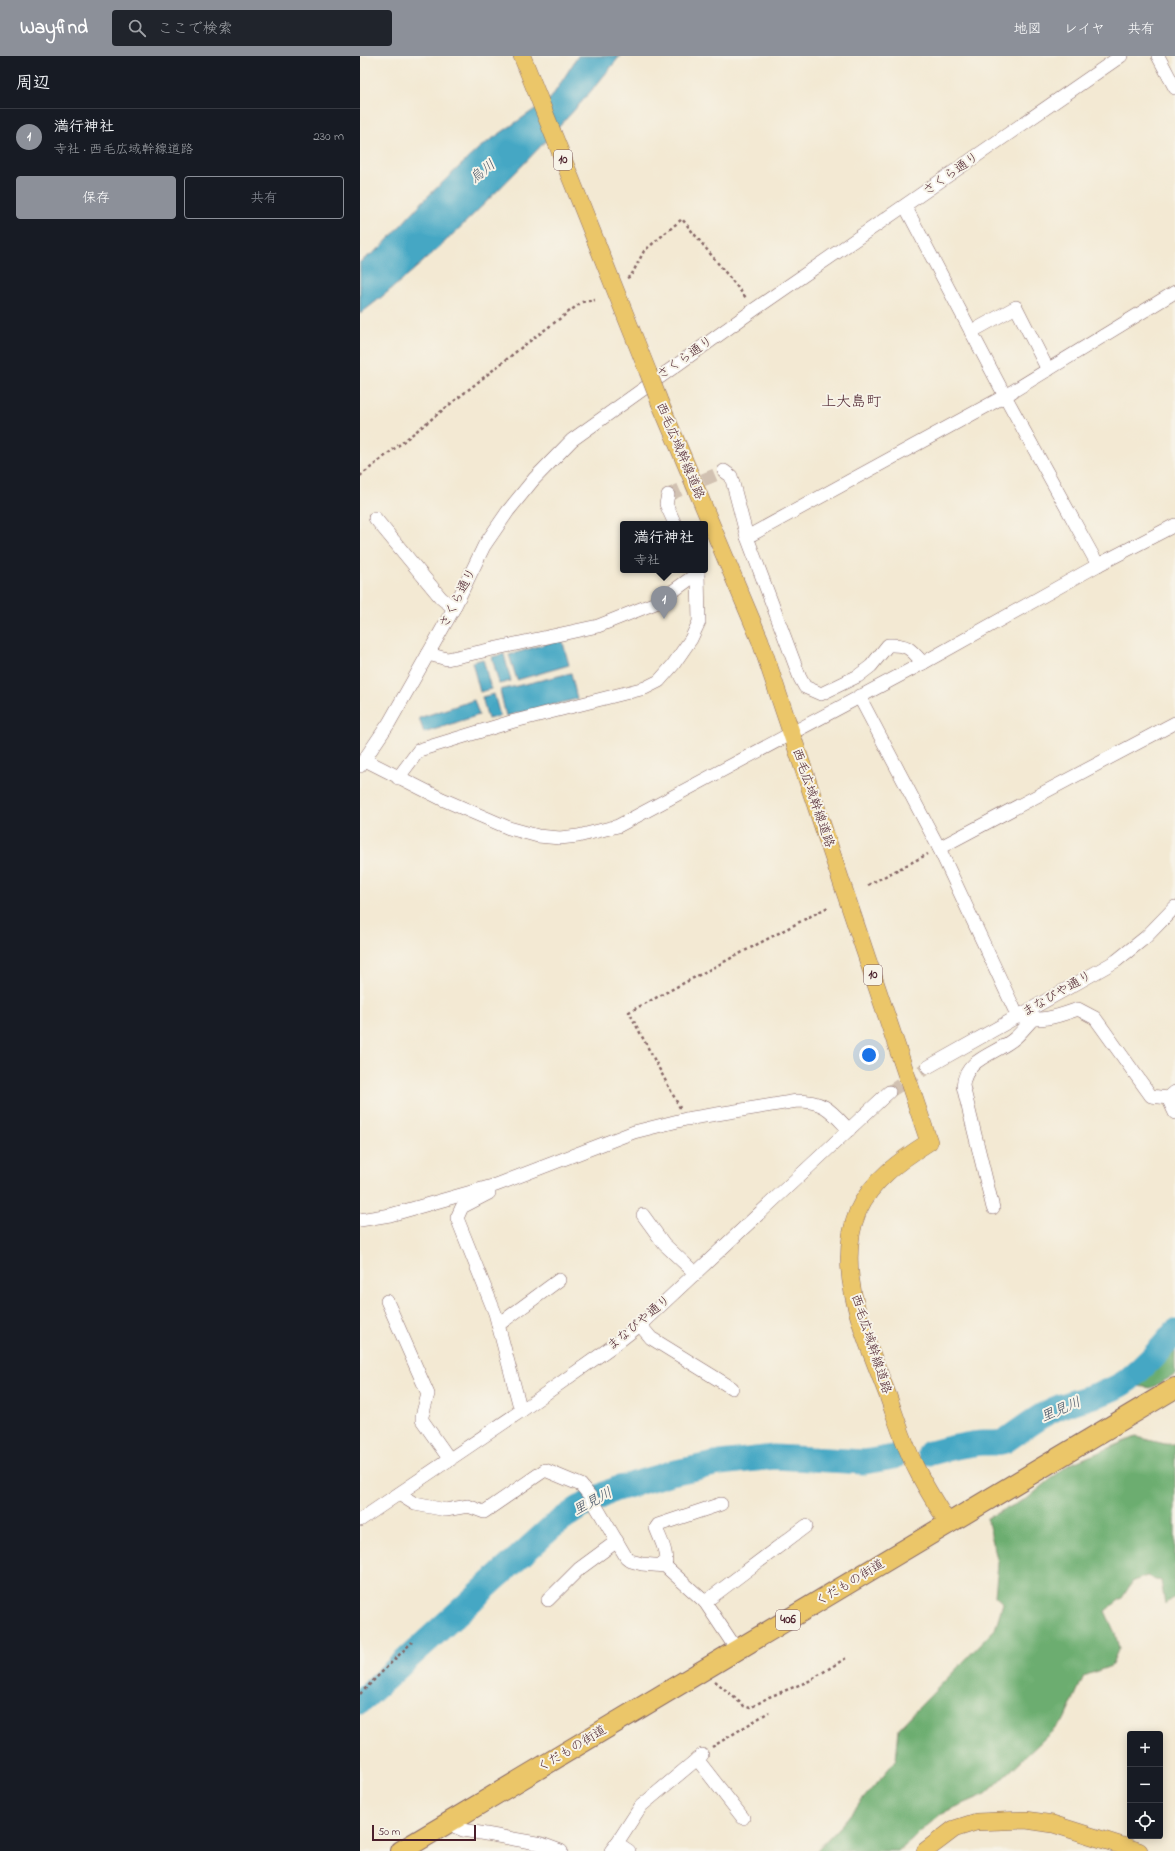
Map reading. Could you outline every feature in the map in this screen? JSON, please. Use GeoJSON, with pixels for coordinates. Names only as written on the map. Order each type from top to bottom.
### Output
{"type":"FeatureCollection","features":[{"type":"Feature","properties":{"kind":"highway","name":"くだもの街道"},"geometry":{"type":"LineString","coordinates":[[401,1851],[949,1525],[1175,1388]]}},
{"type":"Feature","properties":{"kind":"main road","name":"西毛広域幹線道路"},"geometry":{"type":"LineString","coordinates":[[522,56],[660,403],[760,640],[928,1142],[906,1156],[882,1178],[867,1196],[858,1211],[851,1236],[850,1266],[854,1301],[901,1432],[917,1472],[949,1525]]}},
{"type":"Feature","properties":{"kind":"main road"},"geometry":{"type":"LineString","coordinates":[[925,1851],[954,1828],[976,1822],[1026,1820],[1053,1824],[1139,1851]]}},
{"type":"Feature","properties":{"kind":"street","name":"さくら通り"},"geometry":{"type":"LineString","coordinates":[[362,763],[389,723],[454,608],[484,546],[508,510],[534,478],[572,440],[755,309],[1121,56]]}},
{"type":"Feature","properties":{"kind":"street"},"geometry":{"type":"LineString","coordinates":[[1158,56],[1175,88]]}},
{"type":"Feature","properties":{"kind":"street"},"geometry":{"type":"LineString","coordinates":[[905,206],[1005,396],[1098,565]]}},
{"type":"Feature","properties":{"kind":"street"},"geometry":{"type":"LineString","coordinates":[[747,537],[1005,396],[1175,292]]}},
{"type":"Feature","properties":{"kind":"street"},"geometry":{"type":"LineString","coordinates":[[971,332],[1016,307],[1048,370]]}},
{"type":"Feature","properties":{"kind":"street"},"geometry":{"type":"LineString","coordinates":[[724,471],[731,476],[747,537],[800,678],[805,687],[821,694],[858,676],[871,666],[888,645],[902,644],[914,653],[923,663]]}},
{"type":"Feature","properties":{"kind":"street"},"geometry":{"type":"LineString","coordinates":[[668,495],[666,504],[674,521]]}},
{"type":"Feature","properties":{"kind":"street"},"geometry":{"type":"LineString","coordinates":[[375,518],[441,598],[454,608]]}},
{"type":"Feature","properties":{"kind":"street"},"geometry":{"type":"LineString","coordinates":[[362,763],[509,828],[538,836],[560,838],[578,836],[618,826],[923,663],[1098,565],[1175,525]]}},
{"type":"Feature","properties":{"kind":"street"},"geometry":{"type":"LineString","coordinates":[[428,654],[447,659],[598,626],[658,602],[696,573]]}},
{"type":"Feature","properties":{"kind":"street"},"geometry":{"type":"LineString","coordinates":[[398,778],[418,750],[511,722],[645,688],[659,681],[673,665],[691,639],[699,622],[697,573]]}},
{"type":"Feature","properties":{"kind":"street"},"geometry":{"type":"LineString","coordinates":[[859,696],[939,848],[1014,1012],[1018,1017],[1032,1020],[1044,1020],[1078,1009],[1095,1018],[1151,1096],[1171,1095],[1175,1113]]}},
{"type":"Feature","properties":{"kind":"street"},"geometry":{"type":"LineString","coordinates":[[939,848],[1175,723]]}},
{"type":"Feature","properties":{"kind":"street","name":"まなびや通り"},"geometry":{"type":"LineString","coordinates":[[928,1067],[1116,961],[1146,938],[1175,907]]}},
{"type":"Feature","properties":{"kind":"street"},"geometry":{"type":"LineString","coordinates":[[993,1208],[962,1086],[963,1078],[973,1064],[1015,1038],[1032,1020]]}},
{"type":"Feature","properties":{"kind":"street","name":"まなびや通り"},"geometry":{"type":"LineString","coordinates":[[360,1520],[521,1411],[640,1325],[889,1092]]}},
{"type":"Feature","properties":{"kind":"street"},"geometry":{"type":"LineString","coordinates":[[360,1220],[390,1215],[496,1185],[634,1132],[686,1119],[797,1100],[812,1101],[823,1105],[849,1130]]}},
{"type":"Feature","properties":{"kind":"street"},"geometry":{"type":"LineString","coordinates":[[496,1185],[488,1193],[462,1207],[458,1212],[458,1218],[495,1313],[521,1411]]}},
{"type":"Feature","properties":{"kind":"street"},"geometry":{"type":"LineString","coordinates":[[643,1215],[664,1244],[696,1274]]}},
{"type":"Feature","properties":{"kind":"street"},"geometry":{"type":"LineString","coordinates":[[498,1325],[558,1280]]}},
{"type":"Feature","properties":{"kind":"street"},"geometry":{"type":"LineString","coordinates":[[387,1301],[428,1394],[422,1420],[450,1460]]}},
{"type":"Feature","properties":{"kind":"street"},"geometry":{"type":"LineString","coordinates":[[640,1325],[651,1338],[732,1388]]}},
{"type":"Feature","properties":{"kind":"street"},"geometry":{"type":"LineString","coordinates":[[399,1494],[415,1504],[446,1510],[468,1506],[484,1512],[545,1470],[581,1485],[590,1496],[626,1557],[631,1561],[665,1566],[705,1602],[737,1650]]}},
{"type":"Feature","properties":{"kind":"street"},"geometry":{"type":"LineString","coordinates":[[665,1566],[666,1551],[656,1528],[658,1525],[721,1504]]}},
{"type":"Feature","properties":{"kind":"street"},"geometry":{"type":"LineString","coordinates":[[705,1602],[806,1526]]}},
{"type":"Feature","properties":{"kind":"street"},"geometry":{"type":"LineString","coordinates":[[548,1600],[578,1569],[617,1541]]}},
{"type":"Feature","properties":{"kind":"street"},"geometry":{"type":"LineString","coordinates":[[630,1851],[614,1847],[641,1806],[700,1757],[743,1818]]}},
{"type":"Feature","properties":{"kind":"street"},"geometry":{"type":"LineString","coordinates":[[450,1821],[456,1827],[464,1830],[542,1844],[561,1851]]}},
{"type":"Feature","properties":{"kind":"path"},"geometry":{"type":"LineString","coordinates":[[627,279],[631,276],[644,251],[682,219],[755,309]]}},
{"type":"Feature","properties":{"kind":"path"},"geometry":{"type":"LineString","coordinates":[[360,476],[528,342],[582,302],[595,300]]}},
{"type":"Feature","properties":{"kind":"path"},"geometry":{"type":"LineString","coordinates":[[868,885],[939,848]]}},
{"type":"Feature","properties":{"kind":"path"},"geometry":{"type":"LineString","coordinates":[[686,1119],[629,1012],[828,907]]}},
{"type":"Feature","properties":{"kind":"path"},"geometry":{"type":"LineString","coordinates":[[360,1694],[412,1642]]}},
{"type":"Feature","properties":{"kind":"path"},"geometry":{"type":"LineString","coordinates":[[703,1670],[744,1706],[750,1708],[769,1697],[809,1681],[846,1658]]}},
{"type":"Feature","properties":{"kind":"path"},"geometry":{"type":"LineString","coordinates":[[700,1757],[708,1749],[770,1712]]}},
{"type":"Feature","properties":{"kind":"green space"},"geometry":{"type":"Polygon","coordinates":[[[1175,1346],[1175,1375],[1151,1388],[1137,1386],[1134,1379],[1157,1356],[1175,1346]]]}},
{"type":"Feature","properties":{"kind":"green space"},"geometry":{"type":"Polygon","coordinates":[[[1136,1437],[1165,1444],[1175,1444],[1175,1597],[1165,1604],[1161,1581],[1147,1576],[1133,1581],[1122,1598],[1105,1611],[1115,1633],[1119,1648],[1111,1666],[1084,1676],[1064,1720],[986,1794],[942,1813],[898,1851],[816,1851],[842,1824],[896,1760],[899,1728],[995,1629],[1003,1603],[995,1596],[998,1563],[987,1518],[1028,1498],[1068,1465],[1136,1437]]]}},
{"type":"Feature","properties":{"kind":"water","name":"烏川"},"geometry":{"type":"Polygon","coordinates":[[[578,56],[620,56],[568,117],[494,194],[420,265],[360,314],[360,262],[380,248],[426,198],[479,148],[551,98],[578,56]]]}},
{"type":"Feature","properties":{"kind":"water"},"geometry":{"type":"Polygon","coordinates":[[[562,639],[569,665],[517,680],[509,655],[562,639]]]}},
{"type":"Feature","properties":{"kind":"water"},"geometry":{"type":"Polygon","coordinates":[[[504,654],[511,681],[499,684],[492,657],[504,654]]]}},
{"type":"Feature","properties":{"kind":"water"},"geometry":{"type":"Polygon","coordinates":[[[483,659],[491,689],[480,692],[472,662],[483,659]]]}},
{"type":"Feature","properties":{"kind":"water"},"geometry":{"type":"Polygon","coordinates":[[[571,673],[577,699],[506,716],[500,690],[571,673]]]}},
{"type":"Feature","properties":{"kind":"water"},"geometry":{"type":"Polygon","coordinates":[[[494,694],[500,716],[488,719],[482,697],[494,694]]]}},
{"type":"Feature","properties":{"kind":"water"},"geometry":{"type":"Polygon","coordinates":[[[474,700],[479,715],[424,733],[419,718],[474,700]]]}},
{"type":"Feature","properties":{"kind":"waterway","name":"里見川"},"geometry":{"type":"LineString","coordinates":[[930,1453],[970,1444],[997,1443],[1005,1441],[1034,1421],[1057,1408],[1113,1389],[1121,1385],[1141,1369],[1175,1332]]}},
{"type":"Feature","properties":{"kind":"waterway","name":"里見川"},"geometry":{"type":"LineString","coordinates":[[360,1702],[552,1527],[579,1508],[613,1490],[671,1473],[720,1463],[774,1457],[864,1462],[894,1457]]}},
{"type":"Feature","properties":{"kind":"tunnel"},"geometry":{"type":"LineString","coordinates":[[668,495],[724,471]]}},
{"type":"Feature","properties":{"kind":"tunnel"},"geometry":{"type":"LineString","coordinates":[[889,1092],[928,1067]]}},
{"type":"Feature","properties":{"kind":"place","name":"満行神社"},"geometry":{"type":"Point","coordinates":[664,619]}},
{"type":"Feature","properties":{"kind":"district","name":"上大島町"},"geometry":{"type":"Point","coordinates":[851,402]}}]}
